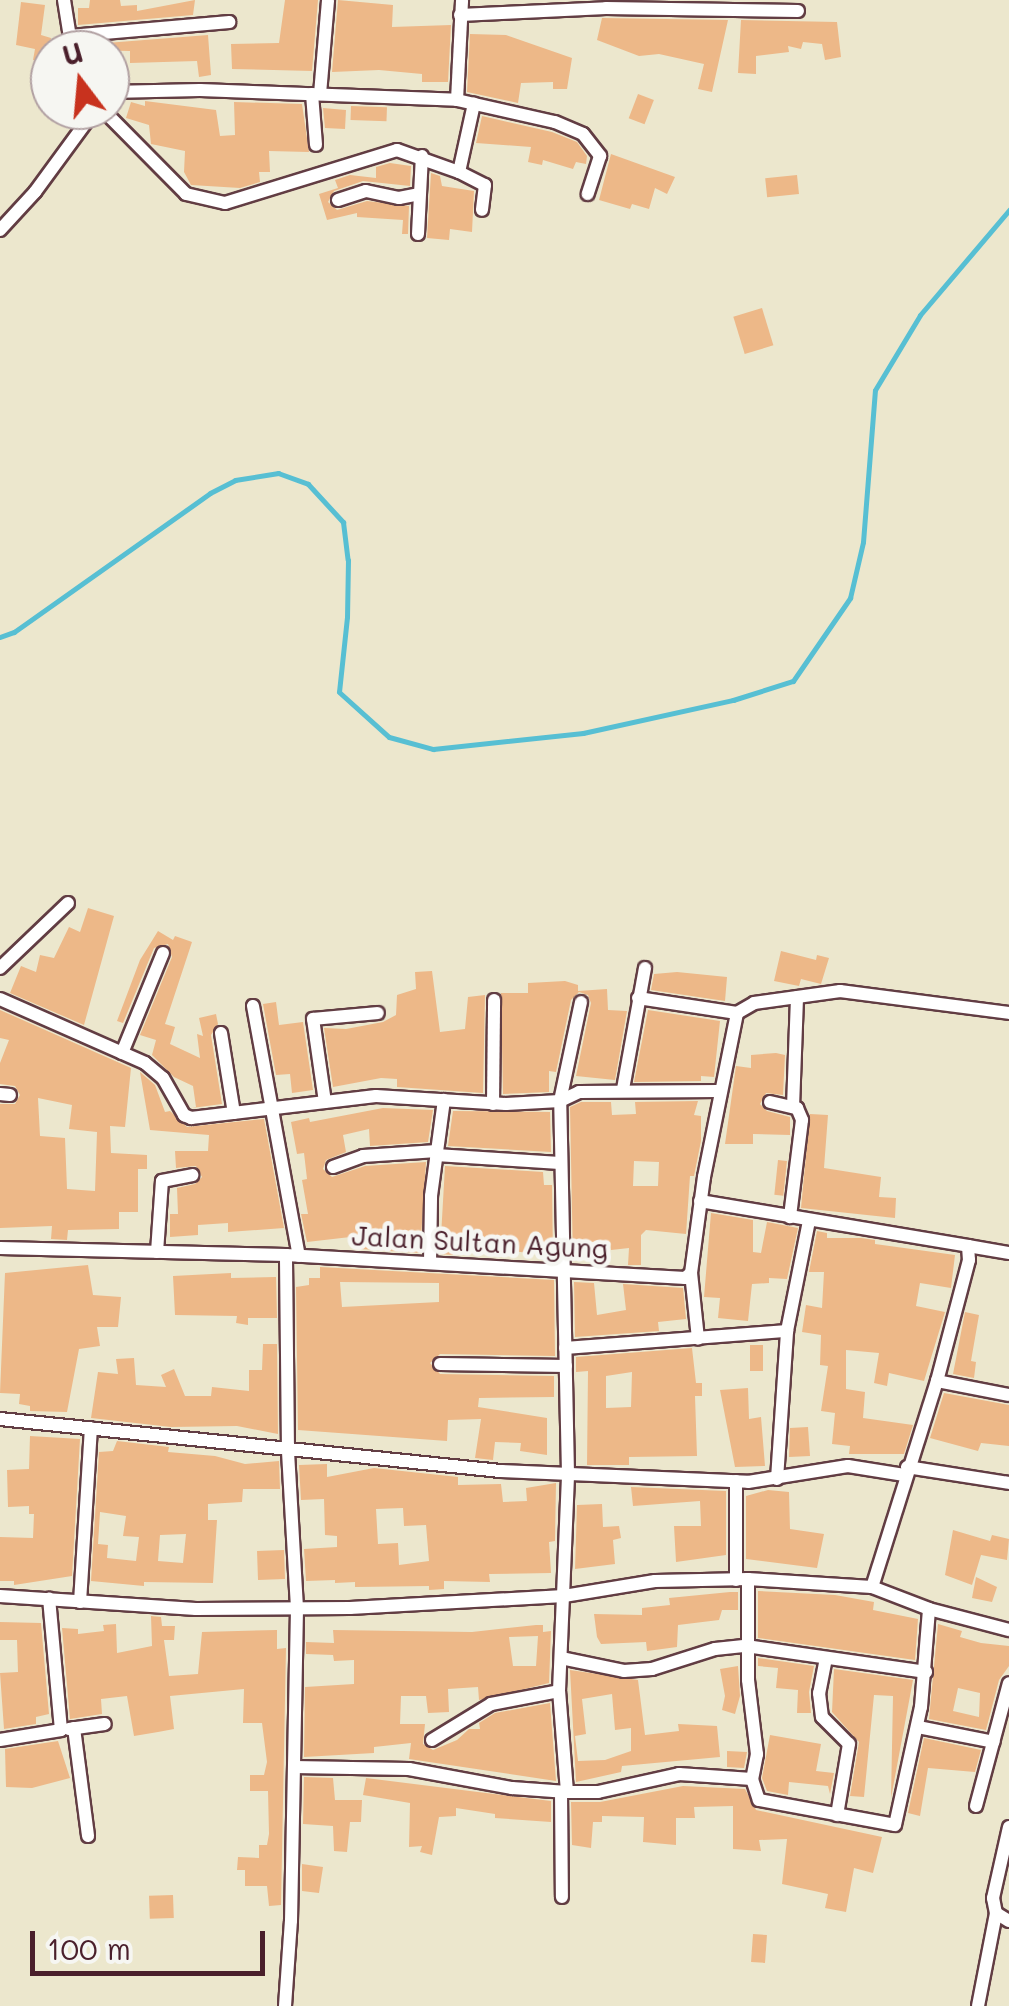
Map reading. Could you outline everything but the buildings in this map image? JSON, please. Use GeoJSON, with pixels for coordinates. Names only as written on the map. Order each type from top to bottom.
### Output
{"type":"FeatureCollection","features":[{"type":"Feature","properties":{"kind":"street"},"geometry":{"type":"LineString","coordinates":[[64,0],[69,30]]}},
{"type":"Feature","properties":{"kind":"street"},"geometry":{"type":"LineString","coordinates":[[316,145],[316,94],[328,0]]}},
{"type":"Feature","properties":{"kind":"street"},"geometry":{"type":"LineString","coordinates":[[457,100],[461,7],[550,5],[798,11]]}},
{"type":"Feature","properties":{"kind":"street"},"geometry":{"type":"LineString","coordinates":[[130,35],[230,22]]}},
{"type":"Feature","properties":{"kind":"street"},"geometry":{"type":"LineString","coordinates":[[130,92],[457,100],[555,122],[584,134],[600,156],[588,194]]}},
{"type":"Feature","properties":{"kind":"street"},"geometry":{"type":"LineString","coordinates":[[460,168],[474,104]]}},
{"type":"Feature","properties":{"kind":"street"},"geometry":{"type":"LineString","coordinates":[[0,230],[35,192],[80,130]]}},
{"type":"Feature","properties":{"kind":"street"},"geometry":{"type":"LineString","coordinates":[[122,130],[161,171],[200,201],[225,203],[396,150],[460,168],[485,185],[482,210]]}},
{"type":"Feature","properties":{"kind":"street"},"geometry":{"type":"LineString","coordinates":[[418,234],[422,156]]}},
{"type":"Feature","properties":{"kind":"street"},"geometry":{"type":"LineString","coordinates":[[338,200],[366,191],[399,198],[420,194]]}},
{"type":"Feature","properties":{"kind":"street"},"geometry":{"type":"LineString","coordinates":[[0,968],[68,903]]}},
{"type":"Feature","properties":{"kind":"street"},"geometry":{"type":"LineString","coordinates":[[122,1052],[162,954]]}},
{"type":"Feature","properties":{"kind":"street"},"geometry":{"type":"LineString","coordinates":[[623,1089],[645,968]]}},
{"type":"Feature","properties":{"kind":"street"},"geometry":{"type":"LineString","coordinates":[[638,998],[738,1012],[754,1003],[840,991],[1009,1013]]}},
{"type":"Feature","properties":{"kind":"street"},"geometry":{"type":"LineString","coordinates":[[790,1217],[802,1120],[793,1107],[797,997]]}},
{"type":"Feature","properties":{"kind":"street"},"geometry":{"type":"LineString","coordinates":[[3,1000],[122,1052],[163,1078],[184,1115],[376,1096],[492,1104],[560,1101],[579,1092],[623,1089],[720,1091]]}},
{"type":"Feature","properties":{"kind":"street"},"geometry":{"type":"LineString","coordinates":[[492,1104],[494,1000]]}},
{"type":"Feature","properties":{"kind":"street"},"geometry":{"type":"LineString","coordinates":[[562,1897],[564,1792],[560,1691],[568,1474],[560,1101],[581,1002]]}},
{"type":"Feature","properties":{"kind":"street"},"geometry":{"type":"LineString","coordinates":[[254,1006],[273,1108],[292,1256],[288,1450],[297,1608],[284,2006]]}},
{"type":"Feature","properties":{"kind":"street"},"geometry":{"type":"LineString","coordinates":[[325,1102],[313,1020],[378,1012]]}},
{"type":"Feature","properties":{"kind":"street"},"geometry":{"type":"LineString","coordinates":[[698,1339],[691,1273],[700,1201],[738,1012]]}},
{"type":"Feature","properties":{"kind":"street"},"geometry":{"type":"LineString","coordinates":[[221,1033],[234,1113]]}},
{"type":"Feature","properties":{"kind":"street"},"geometry":{"type":"LineString","coordinates":[[430,1263],[436,1153],[444,1100]]}},
{"type":"Feature","properties":{"kind":"street"},"geometry":{"type":"LineString","coordinates":[[770,1102],[793,1107]]}},
{"type":"Feature","properties":{"kind":"street"},"geometry":{"type":"LineString","coordinates":[[333,1167],[345,1159],[436,1153],[560,1163]]}},
{"type":"Feature","properties":{"kind":"street"},"geometry":{"type":"LineString","coordinates":[[157,1252],[162,1180],[192,1175]]}},
{"type":"Feature","properties":{"kind":"street"},"geometry":{"type":"LineString","coordinates":[[700,1201],[1009,1252]]}},
{"type":"Feature","properties":{"kind":"street"},"geometry":{"type":"LineString","coordinates":[[778,1479],[787,1331],[808,1221]]}},
{"type":"Feature","properties":{"kind":"street"},"geometry":{"type":"LineString","coordinates":[[872,1588],[937,1381],[969,1260],[968,1246]]}},
{"type":"Feature","properties":{"kind":"street","name":"Jalan Sultan Agung"},"geometry":{"type":"LineString","coordinates":[[0,1248],[292,1256],[680,1279],[691,1273]]}},
{"type":"Feature","properties":{"kind":"street"},"geometry":{"type":"LineString","coordinates":[[565,1348],[787,1331]]}},
{"type":"Feature","properties":{"kind":"street"},"geometry":{"type":"LineString","coordinates":[[440,1364],[566,1366]]}},
{"type":"Feature","properties":{"kind":"street"},"geometry":{"type":"LineString","coordinates":[[937,1381],[1009,1395]]}},
{"type":"Feature","properties":{"kind":"street"},"geometry":{"type":"LineString","coordinates":[[0,1419],[288,1450],[568,1474],[736,1482],[848,1466],[1009,1483]]}},
{"type":"Feature","properties":{"kind":"street"},"geometry":{"type":"LineString","coordinates":[[80,1602],[91,1428]]}},
{"type":"Feature","properties":{"kind":"street"},"geometry":{"type":"LineString","coordinates":[[736,1482],[757,1754],[752,1779],[759,1800],[890,1825],[900,1821],[926,1672],[929,1609]]}},
{"type":"Feature","properties":{"kind":"street"},"geometry":{"type":"LineString","coordinates":[[0,1596],[196,1609],[297,1608],[564,1596],[655,1581],[742,1579],[872,1588],[929,1609],[1009,1630]]}},
{"type":"Feature","properties":{"kind":"street"},"geometry":{"type":"LineString","coordinates":[[49,1600],[88,1836]]}},
{"type":"Feature","properties":{"kind":"street"},"geometry":{"type":"LineString","coordinates":[[561,1658],[624,1670],[652,1669],[715,1649],[746,1646],[926,1672]]}},
{"type":"Feature","properties":{"kind":"street"},"geometry":{"type":"LineString","coordinates":[[826,1658],[819,1693],[822,1717],[850,1744],[837,1815]]}},
{"type":"Feature","properties":{"kind":"street"},"geometry":{"type":"LineString","coordinates":[[976,1806],[1009,1683]]}},
{"type":"Feature","properties":{"kind":"street"},"geometry":{"type":"LineString","coordinates":[[432,1740],[490,1704],[560,1691]]}},
{"type":"Feature","properties":{"kind":"street"},"geometry":{"type":"LineString","coordinates":[[0,1740],[105,1724]]}},
{"type":"Feature","properties":{"kind":"street"},"geometry":{"type":"LineString","coordinates":[[918,1726],[994,1742]]}},
{"type":"Feature","properties":{"kind":"street"},"geometry":{"type":"LineString","coordinates":[[294,1768],[409,1769],[512,1788],[564,1792],[598,1792],[679,1774],[752,1779]]}},
{"type":"Feature","properties":{"kind":"street"},"geometry":{"type":"LineString","coordinates":[[978,2006],[1003,1917],[993,1898],[1008,1835]]}},
{"type":"Feature","properties":{"kind":"waterway"},"geometry":{"type":"LineString","coordinates":[[0,637],[14,632],[210,493],[235,480],[278,473],[308,484],[343,522],[348,560],[347,617],[339,692],[389,737],[433,749],[583,733],[733,700],[793,681],[850,598],[863,542],[875,390],[920,315],[1009,210]]}}]}
